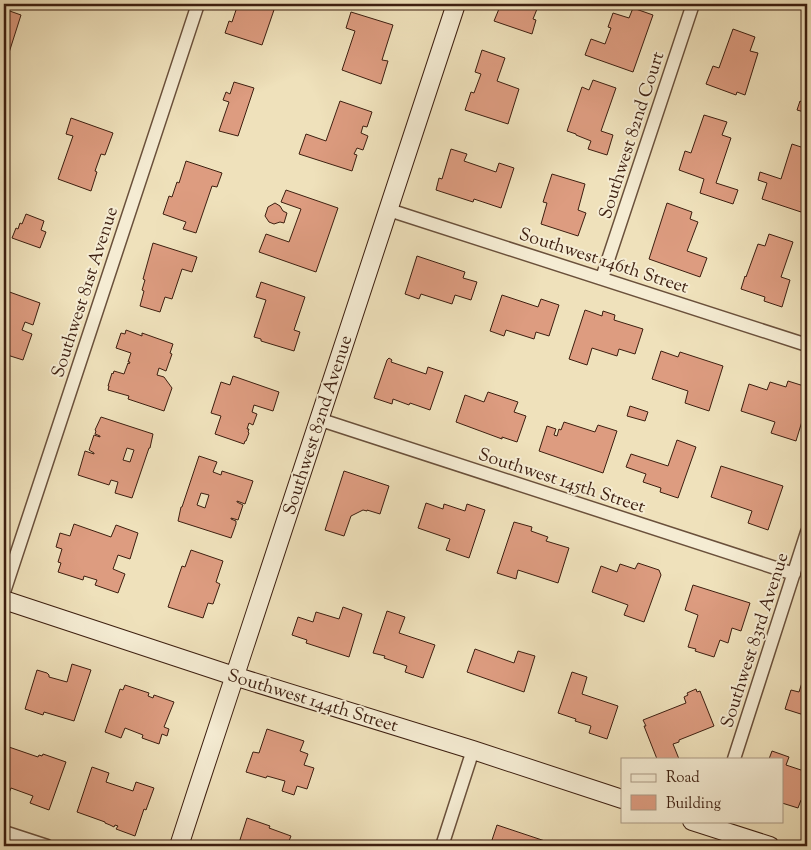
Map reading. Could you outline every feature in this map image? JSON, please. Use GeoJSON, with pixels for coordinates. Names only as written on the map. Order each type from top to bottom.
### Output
{"type":"FeatureCollection","features":[{"type":"Feature","properties":{"kind":"street","name":"Southwest 81st Avenue"},"geometry":{"type":"LineString","coordinates":[[4,592],[198,4]]}},
{"type":"Feature","properties":{"kind":"street","name":"Southwest 82nd Avenue"},"geometry":{"type":"LineString","coordinates":[[179,846],[456,4]]}},
{"type":"Feature","properties":{"kind":"street","name":"Southwest 82nd Court"},"geometry":{"type":"LineString","coordinates":[[602,278],[693,4]]}},
{"type":"Feature","properties":{"kind":"street","name":"Southwest 146th Street"},"geometry":{"type":"LineString","coordinates":[[389,210],[807,345]]}},
{"type":"Feature","properties":{"kind":"street","name":"Southwest 145th Street"},"geometry":{"type":"LineString","coordinates":[[318,419],[794,574]]}},
{"type":"Feature","properties":{"kind":"street","name":"Southwest 83rd Avenue"},"geometry":{"type":"LineString","coordinates":[[734,758],[807,532]]}},
{"type":"Feature","properties":{"kind":"street","name":"Southwest 144th Street"},"geometry":{"type":"LineString","coordinates":[[4,600],[234,676],[621,798]]}},
{"type":"Feature","properties":{"kind":"street"},"geometry":{"type":"LineString","coordinates":[[442,846],[473,750]]}},
{"type":"Feature","properties":{"kind":"street"},"geometry":{"type":"LineString","coordinates":[[699,822],[712,824],[770,846]]}},
{"type":"Feature","properties":{"kind":"street"},"geometry":{"type":"LineString","coordinates":[[4,832],[46,846]]}},
{"type":"Feature","properties":{"kind":"building"},"geometry":{"type":"Polygon","coordinates":[[[238,4],[276,4],[262,45],[225,33],[229,21],[232,22],[238,4]]]}},
{"type":"Feature","properties":{"kind":"building"},"geometry":{"type":"Polygon","coordinates":[[[501,4],[539,4],[533,19],[536,20],[532,34],[494,21],[501,4]]]}},
{"type":"Feature","properties":{"kind":"building"},"geometry":{"type":"Polygon","coordinates":[[[633,8],[653,15],[633,72],[585,55],[591,39],[605,44],[611,28],[608,27],[613,13],[629,18],[633,8]]]}},
{"type":"Feature","properties":{"kind":"building"},"geometry":{"type":"Polygon","coordinates":[[[4,9],[21,15],[7,59],[4,58],[4,9]]]}},
{"type":"Feature","properties":{"kind":"building"},"geometry":{"type":"Polygon","coordinates":[[[351,12],[393,25],[382,60],[388,61],[381,84],[342,70],[355,31],[346,28],[351,12]]]}},
{"type":"Feature","properties":{"kind":"building"},"geometry":{"type":"Polygon","coordinates":[[[733,29],[755,37],[750,51],[758,53],[745,95],[737,92],[736,95],[706,84],[713,66],[719,68],[733,29]]]}},
{"type":"Feature","properties":{"kind":"building"},"geometry":{"type":"Polygon","coordinates":[[[482,50],[505,58],[497,81],[519,89],[508,124],[465,110],[471,92],[474,93],[481,74],[475,72],[482,50]]]}},
{"type":"Feature","properties":{"kind":"building"},"geometry":{"type":"Polygon","coordinates":[[[593,80],[616,88],[601,131],[613,135],[607,155],[588,149],[591,141],[567,131],[582,87],[589,90],[593,80]]]}},
{"type":"Feature","properties":{"kind":"building"},"geometry":{"type":"Polygon","coordinates":[[[234,82],[254,88],[238,136],[219,131],[229,102],[223,100],[226,92],[230,94],[234,82]]]}},
{"type":"Feature","properties":{"kind":"building"},"geometry":{"type":"Polygon","coordinates":[[[340,101],[372,112],[367,127],[363,126],[361,133],[368,136],[363,150],[357,148],[354,154],[357,155],[352,171],[299,154],[306,134],[326,141],[340,101]]]}},
{"type":"Feature","properties":{"kind":"building"},"geometry":{"type":"Polygon","coordinates":[[[800,101],[807,104],[807,120],[802,118],[804,112],[797,110],[800,101]]]}},
{"type":"Feature","properties":{"kind":"building"},"geometry":{"type":"Polygon","coordinates":[[[704,115],[727,122],[722,135],[731,138],[716,183],[738,190],[733,204],[700,193],[704,179],[679,170],[685,151],[691,153],[704,115]]]}},
{"type":"Feature","properties":{"kind":"building"},"geometry":{"type":"Polygon","coordinates":[[[71,118],[113,133],[105,155],[101,154],[91,191],[58,179],[73,136],[66,134],[71,118]]]}},
{"type":"Feature","properties":{"kind":"building"},"geometry":{"type":"Polygon","coordinates":[[[792,144],[807,149],[807,198],[801,212],[762,199],[767,183],[758,180],[760,172],[781,179],[792,144]]]}},
{"type":"Feature","properties":{"kind":"building"},"geometry":{"type":"Polygon","coordinates":[[[451,149],[467,154],[464,161],[496,172],[499,163],[514,168],[501,208],[474,199],[473,202],[436,190],[439,178],[442,179],[451,149]]]}},
{"type":"Feature","properties":{"kind":"building"},"geometry":{"type":"Polygon","coordinates":[[[186,161],[222,173],[217,187],[212,186],[196,233],[183,229],[186,222],[163,214],[169,196],[172,197],[177,182],[179,183],[186,161]]]}},
{"type":"Feature","properties":{"kind":"building"},"geometry":{"type":"Polygon","coordinates":[[[552,174],[585,184],[578,210],[586,213],[578,236],[541,224],[547,203],[543,202],[552,174]]]}},
{"type":"Feature","properties":{"kind":"building"},"geometry":{"type":"Polygon","coordinates":[[[286,190],[338,208],[316,272],[259,252],[266,234],[289,242],[301,209],[281,202],[286,190]]]}},
{"type":"Feature","properties":{"kind":"building"},"geometry":{"type":"Polygon","coordinates":[[[275,203],[287,213],[284,223],[274,224],[269,222],[265,216],[268,207],[275,203]]]}},
{"type":"Feature","properties":{"kind":"building"},"geometry":{"type":"Polygon","coordinates":[[[667,203],[692,212],[690,219],[698,222],[687,251],[707,258],[700,277],[649,259],[667,203]]]}},
{"type":"Feature","properties":{"kind":"building"},"geometry":{"type":"Polygon","coordinates":[[[26,214],[44,221],[41,230],[46,232],[40,248],[12,238],[16,228],[18,229],[20,223],[22,224],[26,214]]]}},
{"type":"Feature","properties":{"kind":"building"},"geometry":{"type":"Polygon","coordinates":[[[769,234],[793,242],[781,277],[790,280],[782,307],[764,301],[765,297],[741,289],[758,244],[765,246],[769,234]]]}},
{"type":"Feature","properties":{"kind":"building"},"geometry":{"type":"Polygon","coordinates":[[[153,243],[197,257],[192,272],[182,269],[172,299],[165,297],[160,312],[140,306],[144,291],[142,290],[145,280],[143,279],[153,243]]]}},
{"type":"Feature","properties":{"kind":"building"},"geometry":{"type":"Polygon","coordinates":[[[417,256],[465,272],[463,278],[477,282],[471,300],[455,295],[452,304],[421,294],[419,299],[405,294],[417,256]]]}},
{"type":"Feature","properties":{"kind":"building"},"geometry":{"type":"Polygon","coordinates":[[[261,282],[305,297],[294,330],[300,332],[294,351],[254,337],[266,300],[256,297],[261,282]]]}},
{"type":"Feature","properties":{"kind":"building"},"geometry":{"type":"Polygon","coordinates":[[[4,290],[40,303],[33,325],[25,322],[22,330],[32,334],[23,360],[4,354],[4,290]]]}},
{"type":"Feature","properties":{"kind":"building"},"geometry":{"type":"Polygon","coordinates":[[[502,295],[538,307],[541,299],[559,305],[549,336],[536,332],[534,339],[506,330],[504,336],[490,331],[502,295]]]}},
{"type":"Feature","properties":{"kind":"building"},"geometry":{"type":"Polygon","coordinates":[[[585,310],[602,316],[603,311],[615,315],[614,320],[643,329],[635,354],[619,349],[617,356],[592,348],[587,365],[569,359],[585,310]]]}},
{"type":"Feature","properties":{"kind":"building"},"geometry":{"type":"Polygon","coordinates":[[[126,330],[142,336],[142,333],[173,344],[170,353],[172,354],[166,371],[159,368],[157,375],[164,377],[172,388],[164,411],[128,399],[129,396],[108,390],[112,373],[114,371],[124,374],[130,362],[128,362],[131,353],[116,348],[121,333],[125,334],[126,330]]]}},
{"type":"Feature","properties":{"kind":"building"},"geometry":{"type":"Polygon","coordinates":[[[661,351],[678,357],[680,352],[723,366],[709,411],[685,403],[688,391],[652,379],[661,351]]]}},
{"type":"Feature","properties":{"kind":"building"},"geometry":{"type":"Polygon","coordinates":[[[389,358],[392,360],[391,362],[426,374],[428,367],[443,372],[430,410],[393,399],[392,404],[374,398],[389,358]]]}},
{"type":"Feature","properties":{"kind":"building"},"geometry":{"type":"Polygon","coordinates":[[[233,376],[279,392],[273,411],[254,405],[252,412],[257,414],[253,425],[249,423],[247,429],[249,429],[249,433],[244,444],[215,434],[221,416],[211,413],[221,382],[230,385],[233,376]]]}},
{"type":"Feature","properties":{"kind":"building"},"geometry":{"type":"Polygon","coordinates":[[[788,381],[807,387],[807,405],[796,441],[771,433],[775,422],[741,411],[749,384],[767,390],[770,382],[786,387],[788,381]]]}},
{"type":"Feature","properties":{"kind":"building"},"geometry":{"type":"Polygon","coordinates":[[[488,392],[518,402],[514,412],[526,416],[517,442],[502,437],[502,439],[456,422],[465,395],[484,402],[488,392]]]}},
{"type":"Feature","properties":{"kind":"building"},"geometry":{"type":"Polygon","coordinates":[[[4,394],[9,395],[4,410],[4,394]]]}},
{"type":"Feature","properties":{"kind":"building"},"geometry":{"type":"Polygon","coordinates":[[[630,406],[648,412],[645,421],[627,416],[630,406]]]}},
{"type":"Feature","properties":{"kind":"building"},"geometry":{"type":"Polygon","coordinates":[[[101,417],[153,434],[150,448],[132,498],[115,493],[118,482],[111,480],[109,485],[78,475],[85,451],[94,454],[89,450],[94,435],[100,437],[95,434],[101,417]],[[127,448],[123,460],[130,462],[134,450],[127,448]]]}},
{"type":"Feature","properties":{"kind":"building"},"geometry":{"type":"Polygon","coordinates":[[[564,422],[595,432],[598,425],[617,431],[603,473],[539,451],[547,426],[556,429],[554,435],[557,436],[564,422]]]}},
{"type":"Feature","properties":{"kind":"building"},"geometry":{"type":"Polygon","coordinates":[[[677,440],[696,447],[678,498],[660,492],[661,488],[643,482],[646,474],[626,467],[631,454],[668,466],[677,440]]]}},
{"type":"Feature","properties":{"kind":"building"},"geometry":{"type":"Polygon","coordinates":[[[199,456],[217,462],[213,472],[221,475],[222,471],[253,481],[245,504],[237,501],[243,505],[238,520],[231,518],[236,521],[236,524],[231,538],[178,521],[199,456]],[[201,493],[197,505],[205,508],[209,495],[201,493]]]}},
{"type":"Feature","properties":{"kind":"building"},"geometry":{"type":"Polygon","coordinates":[[[721,466],[783,486],[768,530],[748,523],[752,511],[711,497],[721,466]]]}},
{"type":"Feature","properties":{"kind":"building"},"geometry":{"type":"Polygon","coordinates":[[[344,471],[389,486],[380,514],[363,510],[351,516],[344,536],[325,530],[344,471]]]}},
{"type":"Feature","properties":{"kind":"building"},"geometry":{"type":"Polygon","coordinates":[[[426,503],[443,509],[444,504],[465,511],[467,504],[485,510],[469,558],[446,550],[450,539],[418,528],[426,503]]]}},
{"type":"Feature","properties":{"kind":"building"},"geometry":{"type":"Polygon","coordinates":[[[514,522],[532,527],[531,531],[548,537],[546,541],[569,548],[558,583],[518,570],[516,579],[497,573],[514,522]]]}},
{"type":"Feature","properties":{"kind":"building"},"geometry":{"type":"Polygon","coordinates":[[[74,524],[111,537],[116,525],[138,533],[130,559],[118,555],[113,569],[125,574],[118,593],[95,585],[97,580],[84,576],[83,580],[58,572],[61,563],[58,562],[62,549],[56,547],[60,533],[70,536],[74,524]]]}},
{"type":"Feature","properties":{"kind":"building"},"geometry":{"type":"Polygon","coordinates":[[[191,550],[223,561],[216,582],[220,584],[213,604],[208,603],[203,618],[168,607],[182,566],[185,567],[191,550]]]}},
{"type":"Feature","properties":{"kind":"building"},"geometry":{"type":"Polygon","coordinates":[[[638,563],[659,570],[661,575],[644,622],[624,615],[628,605],[592,592],[601,566],[617,572],[620,564],[635,569],[638,563]]]}},
{"type":"Feature","properties":{"kind":"building"},"geometry":{"type":"Polygon","coordinates":[[[693,585],[750,603],[741,631],[732,628],[728,643],[720,640],[714,657],[688,647],[698,615],[685,610],[693,585]]]}},
{"type":"Feature","properties":{"kind":"building"},"geometry":{"type":"Polygon","coordinates":[[[343,607],[362,614],[349,657],[306,643],[307,640],[292,635],[298,617],[313,622],[316,612],[339,619],[343,607]]]}},
{"type":"Feature","properties":{"kind":"building"},"geometry":{"type":"Polygon","coordinates":[[[387,611],[405,617],[399,633],[435,645],[423,678],[405,672],[407,666],[373,653],[387,611]]]}},
{"type":"Feature","properties":{"kind":"building"},"geometry":{"type":"Polygon","coordinates":[[[475,649],[514,663],[518,651],[535,656],[524,692],[467,672],[475,649]]]}},
{"type":"Feature","properties":{"kind":"building"},"geometry":{"type":"Polygon","coordinates":[[[72,664],[91,670],[74,721],[44,712],[43,715],[25,709],[37,670],[47,673],[49,677],[67,682],[72,664]]]}},
{"type":"Feature","properties":{"kind":"building"},"geometry":{"type":"Polygon","coordinates":[[[807,667],[807,716],[785,709],[791,690],[799,692],[807,667]]]}},
{"type":"Feature","properties":{"kind":"building"},"geometry":{"type":"Polygon","coordinates":[[[572,672],[587,677],[582,694],[618,706],[607,739],[589,733],[591,726],[558,713],[572,672]]]}},
{"type":"Feature","properties":{"kind":"building"},"geometry":{"type":"Polygon","coordinates":[[[125,685],[149,693],[148,696],[153,698],[154,695],[174,702],[164,727],[169,729],[167,736],[162,734],[159,744],[142,738],[143,735],[125,728],[121,738],[105,732],[120,689],[123,690],[125,685]]]}},
{"type":"Feature","properties":{"kind":"building"},"geometry":{"type":"Polygon","coordinates":[[[696,689],[697,692],[700,691],[714,726],[673,744],[679,758],[657,758],[643,720],[686,703],[684,697],[688,695],[687,693],[696,689]]]}},
{"type":"Feature","properties":{"kind":"building"},"geometry":{"type":"Polygon","coordinates":[[[267,729],[304,741],[300,751],[308,754],[304,765],[314,768],[307,789],[297,786],[294,795],[282,791],[285,781],[246,772],[253,752],[259,753],[267,729]]]}},
{"type":"Feature","properties":{"kind":"building"},"geometry":{"type":"Polygon","coordinates":[[[6,746],[38,757],[43,754],[66,762],[49,810],[30,803],[33,796],[11,788],[9,793],[4,791],[4,752],[6,746]]]}},
{"type":"Feature","properties":{"kind":"building"},"geometry":{"type":"Polygon","coordinates":[[[772,751],[789,757],[786,765],[807,772],[807,802],[801,800],[798,808],[784,804],[784,758],[769,758],[772,751]]]}},
{"type":"Feature","properties":{"kind":"building"},"geometry":{"type":"Polygon","coordinates":[[[92,767],[109,773],[106,782],[133,791],[136,782],[154,788],[146,810],[144,809],[135,836],[116,829],[118,826],[115,825],[114,827],[77,812],[92,767]]]}},
{"type":"Feature","properties":{"kind":"building"},"geometry":{"type":"Polygon","coordinates":[[[247,818],[291,836],[287,846],[238,846],[247,818]]]}},
{"type":"Feature","properties":{"kind":"building"},"geometry":{"type":"Polygon","coordinates":[[[497,825],[551,843],[550,846],[490,846],[497,825]]]}}]}
